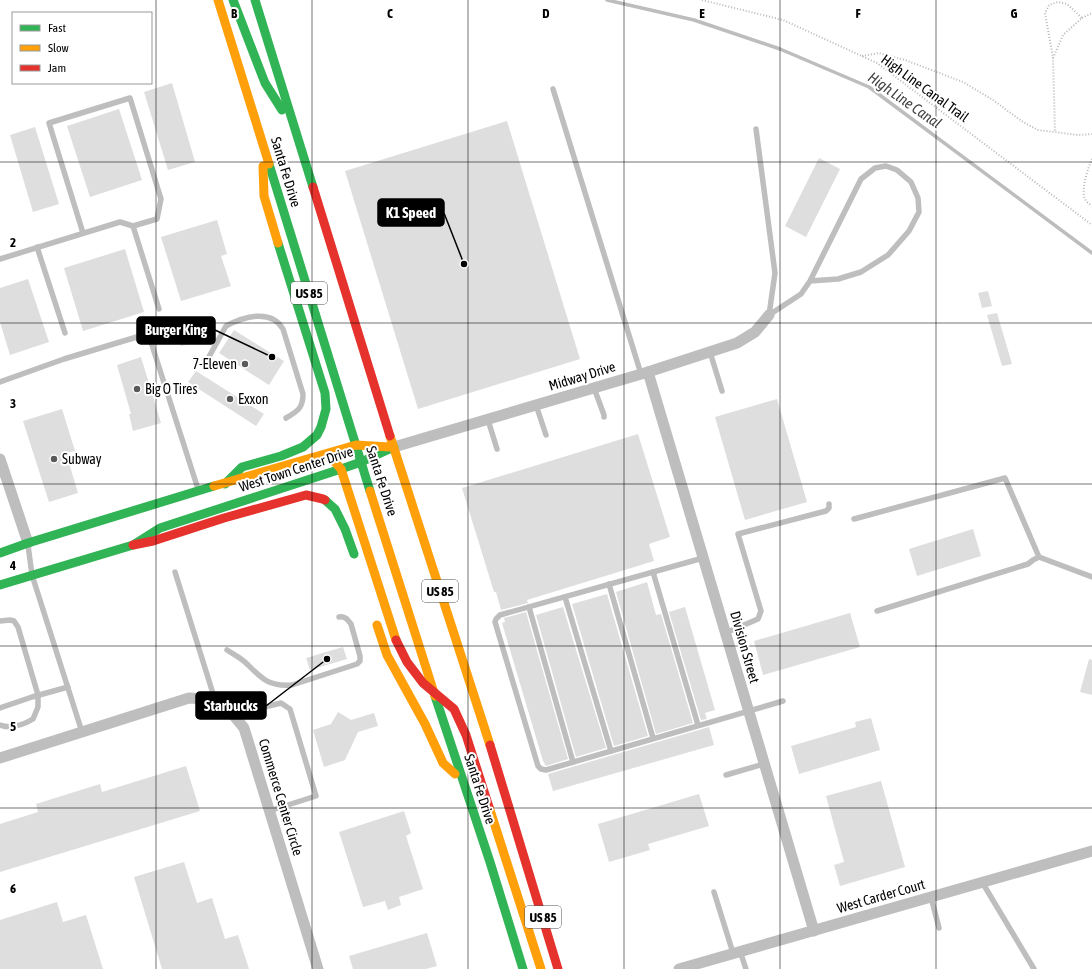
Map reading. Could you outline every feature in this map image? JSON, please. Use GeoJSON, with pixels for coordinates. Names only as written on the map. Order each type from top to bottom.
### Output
{"type":"FeatureCollection","features":[{"type":"Feature","properties":{"kind":"main road","name":"Santa Fe Drive"},"geometry":{"type":"LineString","coordinates":[[218,0],[434,694],[490,862],[523,969]]}},
{"type":"Feature","properties":{"kind":"main road"},"geometry":{"type":"LineString","coordinates":[[233,0],[265,83],[298,138]]}},
{"type":"Feature","properties":{"kind":"main road","name":"Santa Fe Drive"},"geometry":{"type":"LineString","coordinates":[[255,0],[394,447],[487,734],[558,969]]}},
{"type":"Feature","properties":{"kind":"main road"},"geometry":{"type":"LineString","coordinates":[[225,484],[242,467],[281,456],[304,447],[317,435],[326,409],[325,393],[264,196],[262,140]]}},
{"type":"Feature","properties":{"kind":"main road","name":"West Town Center Drive"},"geometry":{"type":"LineString","coordinates":[[0,553],[198,491],[326,455],[356,445],[394,447]]}},
{"type":"Feature","properties":{"kind":"main road","name":"West Town Center Drive"},"geometry":{"type":"LineString","coordinates":[[0,585],[133,545],[160,528],[341,469],[361,462],[394,447]]}},
{"type":"Feature","properties":{"kind":"main road"},"geometry":{"type":"LineString","coordinates":[[326,455],[332,458],[341,469],[397,643],[407,662],[423,683],[434,694],[454,709],[466,735],[541,969]]}},
{"type":"Feature","properties":{"kind":"main road"},"geometry":{"type":"LineString","coordinates":[[133,545],[152,541],[224,518],[306,495],[323,499],[335,509],[345,529],[357,564]]}},
{"type":"Feature","properties":{"kind":"main road"},"geometry":{"type":"LineString","coordinates":[[373,613],[387,655],[425,724],[443,763],[464,783]]}},
{"type":"Feature","properties":{"kind":"street","name":"Midway Drive"},"geometry":{"type":"LineString","coordinates":[[394,447],[645,373],[737,343],[755,332],[769,315]]}},
{"type":"Feature","properties":{"kind":"street","name":"Division Street"},"geometry":{"type":"LineString","coordinates":[[645,373],[726,633],[814,931]]}},
{"type":"Feature","properties":{"kind":"street"},"geometry":{"type":"LineString","coordinates":[[0,459],[28,543]]}},
{"type":"Feature","properties":{"kind":"street"},"geometry":{"type":"LineString","coordinates":[[0,758],[189,698],[215,700]]}},
{"type":"Feature","properties":{"kind":"street","name":"Commerce Center Circle"},"geometry":{"type":"LineString","coordinates":[[215,700],[221,700],[244,728],[318,969]]}},
{"type":"Feature","properties":{"kind":"street","name":"West Carder Court"},"geometry":{"type":"LineString","coordinates":[[679,969],[1092,851]]}},
{"type":"Feature","properties":{"kind":"lane"},"geometry":{"type":"LineString","coordinates":[[553,89],[645,373]]}},
{"type":"Feature","properties":{"kind":"lane"},"geometry":{"type":"LineString","coordinates":[[0,258],[120,222],[134,226],[157,219],[161,199],[130,98],[49,123],[83,233]]}},
{"type":"Feature","properties":{"kind":"lane"},"geometry":{"type":"LineString","coordinates":[[756,129],[774,273],[769,315]]}},
{"type":"Feature","properties":{"kind":"lane"},"geometry":{"type":"LineString","coordinates":[[769,315],[801,294],[810,281],[861,179],[876,168],[886,166],[897,170],[911,182],[918,198],[919,212],[909,232],[888,255],[861,272],[838,279],[810,281]]}},
{"type":"Feature","properties":{"kind":"lane"},"geometry":{"type":"LineString","coordinates":[[134,226],[159,309]]}},
{"type":"Feature","properties":{"kind":"lane"},"geometry":{"type":"LineString","coordinates":[[38,247],[65,334]]}},
{"type":"Feature","properties":{"kind":"lane"},"geometry":{"type":"LineString","coordinates":[[205,364],[226,326],[250,317],[267,317],[274,320],[281,325],[283,329],[303,394],[303,400],[300,408],[286,418]]}},
{"type":"Feature","properties":{"kind":"lane"},"geometry":{"type":"LineString","coordinates":[[0,382],[64,359],[140,336],[151,342],[198,491]]}},
{"type":"Feature","properties":{"kind":"lane"},"geometry":{"type":"LineString","coordinates":[[710,352],[722,392]]}},
{"type":"Feature","properties":{"kind":"lane"},"geometry":{"type":"LineString","coordinates":[[594,388],[604,417]]}},
{"type":"Feature","properties":{"kind":"lane"},"geometry":{"type":"LineString","coordinates":[[536,405],[546,435]]}},
{"type":"Feature","properties":{"kind":"lane"},"geometry":{"type":"LineString","coordinates":[[488,420],[497,449]]}},
{"type":"Feature","properties":{"kind":"lane"},"geometry":{"type":"LineString","coordinates":[[854,518],[1004,478],[1038,557],[1092,577]]}},
{"type":"Feature","properties":{"kind":"lane"},"geometry":{"type":"LineString","coordinates":[[726,633],[758,619],[761,611],[738,534],[826,511],[829,508],[829,504]]}},
{"type":"Feature","properties":{"kind":"lane"},"geometry":{"type":"LineString","coordinates":[[28,543],[32,575],[82,732]]}},
{"type":"Feature","properties":{"kind":"lane"},"geometry":{"type":"LineString","coordinates":[[877,611],[1028,564],[1038,557]]}},
{"type":"Feature","properties":{"kind":"lane"},"geometry":{"type":"LineString","coordinates":[[703,558],[500,615],[496,619],[495,622],[538,766],[541,769],[546,770],[783,701]]}},
{"type":"Feature","properties":{"kind":"lane"},"geometry":{"type":"LineString","coordinates":[[175,572],[215,700]]}},
{"type":"Feature","properties":{"kind":"lane"},"geometry":{"type":"LineString","coordinates":[[653,572],[698,726]]}},
{"type":"Feature","properties":{"kind":"lane"},"geometry":{"type":"LineString","coordinates":[[609,584],[653,738]]}},
{"type":"Feature","properties":{"kind":"lane"},"geometry":{"type":"LineString","coordinates":[[565,597],[611,751]]}},
{"type":"Feature","properties":{"kind":"lane"},"geometry":{"type":"LineString","coordinates":[[529,607],[573,762]]}},
{"type":"Feature","properties":{"kind":"lane"},"geometry":{"type":"LineString","coordinates":[[227,650],[245,662],[267,682],[276,685],[292,686],[357,664],[360,661],[351,624],[348,619],[339,617]]}},
{"type":"Feature","properties":{"kind":"lane"},"geometry":{"type":"LineString","coordinates":[[0,621],[14,620],[18,627],[38,695],[38,707],[33,719],[18,726],[6,727],[0,725]]}},
{"type":"Feature","properties":{"kind":"lane"},"geometry":{"type":"LineString","coordinates":[[0,708],[38,695],[68,687]]}},
{"type":"Feature","properties":{"kind":"lane"},"geometry":{"type":"LineString","coordinates":[[233,715],[281,703],[290,709],[316,796],[269,811]]}},
{"type":"Feature","properties":{"kind":"lane"},"geometry":{"type":"LineString","coordinates":[[726,775],[764,764]]}},
{"type":"Feature","properties":{"kind":"lane"},"geometry":{"type":"LineString","coordinates":[[982,882],[1034,969]]}},
{"type":"Feature","properties":{"kind":"lane"},"geometry":{"type":"LineString","coordinates":[[714,892],[737,952],[746,969]]}},
{"type":"Feature","properties":{"kind":"lane"},"geometry":{"type":"LineString","coordinates":[[931,897],[939,928]]}},
{"type":"Feature","properties":{"kind":"path","name":"High Line Canal Trail"},"geometry":{"type":"LineString","coordinates":[[702,0],[783,20],[877,63],[1092,225]]}},
{"type":"Feature","properties":{"kind":"path"},"geometry":{"type":"LineString","coordinates":[[1055,132],[1053,58],[1045,13],[1049,6],[1058,2],[1067,4],[1082,18]]}},
{"type":"Feature","properties":{"kind":"path"},"geometry":{"type":"LineString","coordinates":[[1053,58],[1063,35],[1082,18],[1092,12]]}},
{"type":"Feature","properties":{"kind":"path"},"geometry":{"type":"LineString","coordinates":[[860,56],[879,53],[905,60],[957,79],[993,100],[1023,122],[1038,130],[1078,135],[1092,134]]}},
{"type":"Feature","properties":{"kind":"path"},"geometry":{"type":"LineString","coordinates":[[1092,159],[1087,170],[1084,196],[1088,203],[1092,206]]}},
{"type":"Feature","properties":{"kind":"building"},"geometry":{"type":"Polygon","coordinates":[[[172,83],[195,162],[168,170],[144,92],[172,83]]]}},
{"type":"Feature","properties":{"kind":"building"},"geometry":{"type":"Polygon","coordinates":[[[119,109],[142,180],[90,197],[67,126],[119,109]]]}},
{"type":"Feature","properties":{"kind":"building"},"geometry":{"type":"Polygon","coordinates":[[[507,121],[580,359],[418,409],[345,171],[507,121]]]}},
{"type":"Feature","properties":{"kind":"building"},"geometry":{"type":"Polygon","coordinates":[[[35,127],[59,204],[33,212],[10,135],[35,127]]]}},
{"type":"Feature","properties":{"kind":"building"},"geometry":{"type":"Polygon","coordinates":[[[819,158],[840,169],[806,237],[785,226],[819,158]]]}},
{"type":"Feature","properties":{"kind":"building"},"geometry":{"type":"Polygon","coordinates":[[[217,220],[227,254],[221,256],[231,286],[181,301],[161,237],[217,220]]]}},
{"type":"Feature","properties":{"kind":"building"},"geometry":{"type":"Polygon","coordinates":[[[125,249],[144,312],[83,331],[64,268],[125,249]]]}},
{"type":"Feature","properties":{"kind":"building"},"geometry":{"type":"Polygon","coordinates":[[[28,279],[49,342],[10,355],[0,322],[0,288],[28,279]]]}},
{"type":"Feature","properties":{"kind":"building"},"geometry":{"type":"Polygon","coordinates":[[[988,291],[992,306],[982,308],[978,293],[988,291]]]}},
{"type":"Feature","properties":{"kind":"building"},"geometry":{"type":"Polygon","coordinates":[[[997,313],[1012,364],[1002,366],[987,315],[997,313]]]}},
{"type":"Feature","properties":{"kind":"building"},"geometry":{"type":"Polygon","coordinates":[[[201,328],[205,340],[181,346],[177,334],[201,328]]]}},
{"type":"Feature","properties":{"kind":"building"},"geometry":{"type":"Polygon","coordinates":[[[234,330],[284,361],[269,385],[219,353],[234,330]]]}},
{"type":"Feature","properties":{"kind":"building","name":"Big O Tires"},"geometry":{"type":"Polygon","coordinates":[[[141,357],[161,423],[133,431],[129,414],[131,414],[117,365],[141,357]]]}},
{"type":"Feature","properties":{"kind":"building"},"geometry":{"type":"Polygon","coordinates":[[[196,371],[264,414],[256,426],[188,382],[196,371]]]}},
{"type":"Feature","properties":{"kind":"building"},"geometry":{"type":"Polygon","coordinates":[[[777,399],[807,502],[745,520],[715,417],[777,399]]]}},
{"type":"Feature","properties":{"kind":"building"},"geometry":{"type":"Polygon","coordinates":[[[62,409],[75,451],[66,453],[78,493],[49,502],[23,421],[62,409]]]}},
{"type":"Feature","properties":{"kind":"building"},"geometry":{"type":"Polygon","coordinates":[[[638,434],[670,537],[649,544],[654,561],[527,600],[528,603],[501,610],[462,488],[638,434]]]}},
{"type":"Feature","properties":{"kind":"building"},"geometry":{"type":"Polygon","coordinates":[[[973,529],[981,556],[917,576],[909,549],[973,529]]]}},
{"type":"Feature","properties":{"kind":"building"},"geometry":{"type":"Polygon","coordinates":[[[647,582],[656,615],[661,614],[693,723],[656,734],[616,592],[647,582]]]}},
{"type":"Feature","properties":{"kind":"building"},"geometry":{"type":"Polygon","coordinates":[[[607,594],[648,736],[614,746],[572,604],[607,594]]]}},
{"type":"Feature","properties":{"kind":"building"},"geometry":{"type":"Polygon","coordinates":[[[563,607],[606,748],[576,757],[536,615],[563,607]]]}},
{"type":"Feature","properties":{"kind":"building"},"geometry":{"type":"Polygon","coordinates":[[[685,607],[715,710],[705,713],[707,719],[701,720],[669,612],[685,607]]]}},
{"type":"Feature","properties":{"kind":"building"},"geometry":{"type":"Polygon","coordinates":[[[526,612],[568,759],[546,766],[543,761],[502,623],[505,622],[504,618],[526,612]]]}},
{"type":"Feature","properties":{"kind":"building"},"geometry":{"type":"Polygon","coordinates":[[[850,613],[860,647],[763,675],[754,641],[850,613]]]}},
{"type":"Feature","properties":{"kind":"building"},"geometry":{"type":"Polygon","coordinates":[[[343,647],[347,659],[310,670],[306,658],[343,647]]]}},
{"type":"Feature","properties":{"kind":"building"},"geometry":{"type":"Polygon","coordinates":[[[1089,659],[1092,660],[1092,695],[1080,692],[1089,659]]]}},
{"type":"Feature","properties":{"kind":"building"},"geometry":{"type":"Polygon","coordinates":[[[338,712],[351,720],[374,713],[378,726],[358,732],[345,760],[324,767],[313,730],[331,724],[338,712]]]}},
{"type":"Feature","properties":{"kind":"building"},"geometry":{"type":"Polygon","coordinates":[[[871,718],[880,750],[799,774],[791,746],[856,727],[855,722],[871,718]]]}},
{"type":"Feature","properties":{"kind":"building"},"geometry":{"type":"Polygon","coordinates":[[[709,727],[714,745],[553,791],[548,774],[709,727]]]}},
{"type":"Feature","properties":{"kind":"building"},"geometry":{"type":"Polygon","coordinates":[[[186,766],[200,811],[0,872],[0,824],[38,812],[36,804],[100,784],[102,792],[186,766]]]}},
{"type":"Feature","properties":{"kind":"building"},"geometry":{"type":"Polygon","coordinates":[[[881,781],[905,867],[840,886],[834,865],[844,862],[826,796],[881,781]]]}},
{"type":"Feature","properties":{"kind":"building"},"geometry":{"type":"Polygon","coordinates":[[[699,794],[709,826],[648,844],[650,850],[609,862],[598,824],[699,794]]]}},
{"type":"Feature","properties":{"kind":"building"},"geometry":{"type":"Polygon","coordinates":[[[404,811],[411,833],[406,836],[423,889],[399,897],[401,905],[388,910],[385,901],[363,907],[339,832],[404,811]]]}},
{"type":"Feature","properties":{"kind":"building"},"geometry":{"type":"Polygon","coordinates":[[[184,862],[197,903],[212,898],[225,939],[238,935],[249,969],[162,969],[134,877],[184,862]]]}},
{"type":"Feature","properties":{"kind":"building"},"geometry":{"type":"Polygon","coordinates":[[[57,902],[63,922],[86,915],[103,969],[0,969],[0,920],[57,902]]]}},
{"type":"Feature","properties":{"kind":"building"},"geometry":{"type":"Polygon","coordinates":[[[427,933],[437,966],[426,969],[353,969],[349,956],[427,933]]]}},
{"type":"Feature","properties":{"kind":"waterway","name":"High Line Canal"},"geometry":{"type":"LineString","coordinates":[[607,0],[694,20],[780,49],[869,87],[1092,253]]}},
{"type":"Feature","properties":{"kind":"traffic: fast"},"geometry":{"type":"LineString","coordinates":[[233,0],[265,83],[282,110]]}},
{"type":"Feature","properties":{"kind":"traffic: fast"},"geometry":{"type":"LineString","coordinates":[[255,0],[313,187]]}},
{"type":"Feature","properties":{"kind":"traffic: fast"},"geometry":{"type":"LineString","coordinates":[[269,164],[370,491]]}},
{"type":"Feature","properties":{"kind":"traffic: fast"},"geometry":{"type":"LineString","coordinates":[[225,484],[242,467],[281,456],[303,447],[317,435],[326,409],[325,393],[278,243]]}},
{"type":"Feature","properties":{"kind":"traffic: fast"},"geometry":{"type":"LineString","coordinates":[[0,585],[133,545],[160,528],[341,469],[361,462],[394,447]]}},
{"type":"Feature","properties":{"kind":"traffic: fast"},"geometry":{"type":"LineString","coordinates":[[0,553],[214,486]]}},
{"type":"Feature","properties":{"kind":"traffic: fast"},"geometry":{"type":"LineString","coordinates":[[325,500],[335,509],[345,529],[354,554]]}},
{"type":"Feature","properties":{"kind":"traffic: fast"},"geometry":{"type":"LineString","coordinates":[[435,696],[490,862],[523,969]]}},
{"type":"Feature","properties":{"kind":"traffic: slow"},"geometry":{"type":"LineString","coordinates":[[218,0],[269,164]]}},
{"type":"Feature","properties":{"kind":"traffic: slow"},"geometry":{"type":"LineString","coordinates":[[263,166],[264,196],[278,243]]}},
{"type":"Feature","properties":{"kind":"traffic: slow"},"geometry":{"type":"LineString","coordinates":[[390,436],[490,745]]}},
{"type":"Feature","properties":{"kind":"traffic: slow"},"geometry":{"type":"LineString","coordinates":[[214,486],[356,445],[390,447]]}},
{"type":"Feature","properties":{"kind":"traffic: slow"},"geometry":{"type":"LineString","coordinates":[[326,455],[341,469],[396,640]]}},
{"type":"Feature","properties":{"kind":"traffic: slow"},"geometry":{"type":"LineString","coordinates":[[370,491],[435,696]]}},
{"type":"Feature","properties":{"kind":"traffic: slow"},"geometry":{"type":"LineString","coordinates":[[377,625],[387,655],[425,724],[443,763],[455,774]]}},
{"type":"Feature","properties":{"kind":"traffic: slow"},"geometry":{"type":"LineString","coordinates":[[489,807],[541,969]]}},
{"type":"Feature","properties":{"kind":"traffic: jam"},"geometry":{"type":"LineString","coordinates":[[313,187],[390,436]]}},
{"type":"Feature","properties":{"kind":"traffic: jam"},"geometry":{"type":"LineString","coordinates":[[133,545],[153,541],[224,518],[306,495],[325,500]]}},
{"type":"Feature","properties":{"kind":"traffic: jam"},"geometry":{"type":"LineString","coordinates":[[396,640],[407,662],[423,683],[454,709],[466,735],[489,807]]}},
{"type":"Feature","properties":{"kind":"traffic: jam"},"geometry":{"type":"LineString","coordinates":[[490,745],[558,969]]}},
{"type":"Feature","properties":{"kind":"place","name":"K1 Speed"},"geometry":{"type":"Point","coordinates":[464,264]}},
{"type":"Feature","properties":{"kind":"place","name":"Burger King"},"geometry":{"type":"Point","coordinates":[272,357]}},
{"type":"Feature","properties":{"kind":"place","name":"7-Eleven"},"geometry":{"type":"Point","coordinates":[245,364]}},
{"type":"Feature","properties":{"kind":"place","name":"Big O Tires"},"geometry":{"type":"Point","coordinates":[137,389]}},
{"type":"Feature","properties":{"kind":"place","name":"Exxon"},"geometry":{"type":"Point","coordinates":[230,399]}},
{"type":"Feature","properties":{"kind":"place","name":"Subway"},"geometry":{"type":"Point","coordinates":[54,459]}},
{"type":"Feature","properties":{"kind":"place","name":"Starbucks"},"geometry":{"type":"Point","coordinates":[327,659]}}]}
